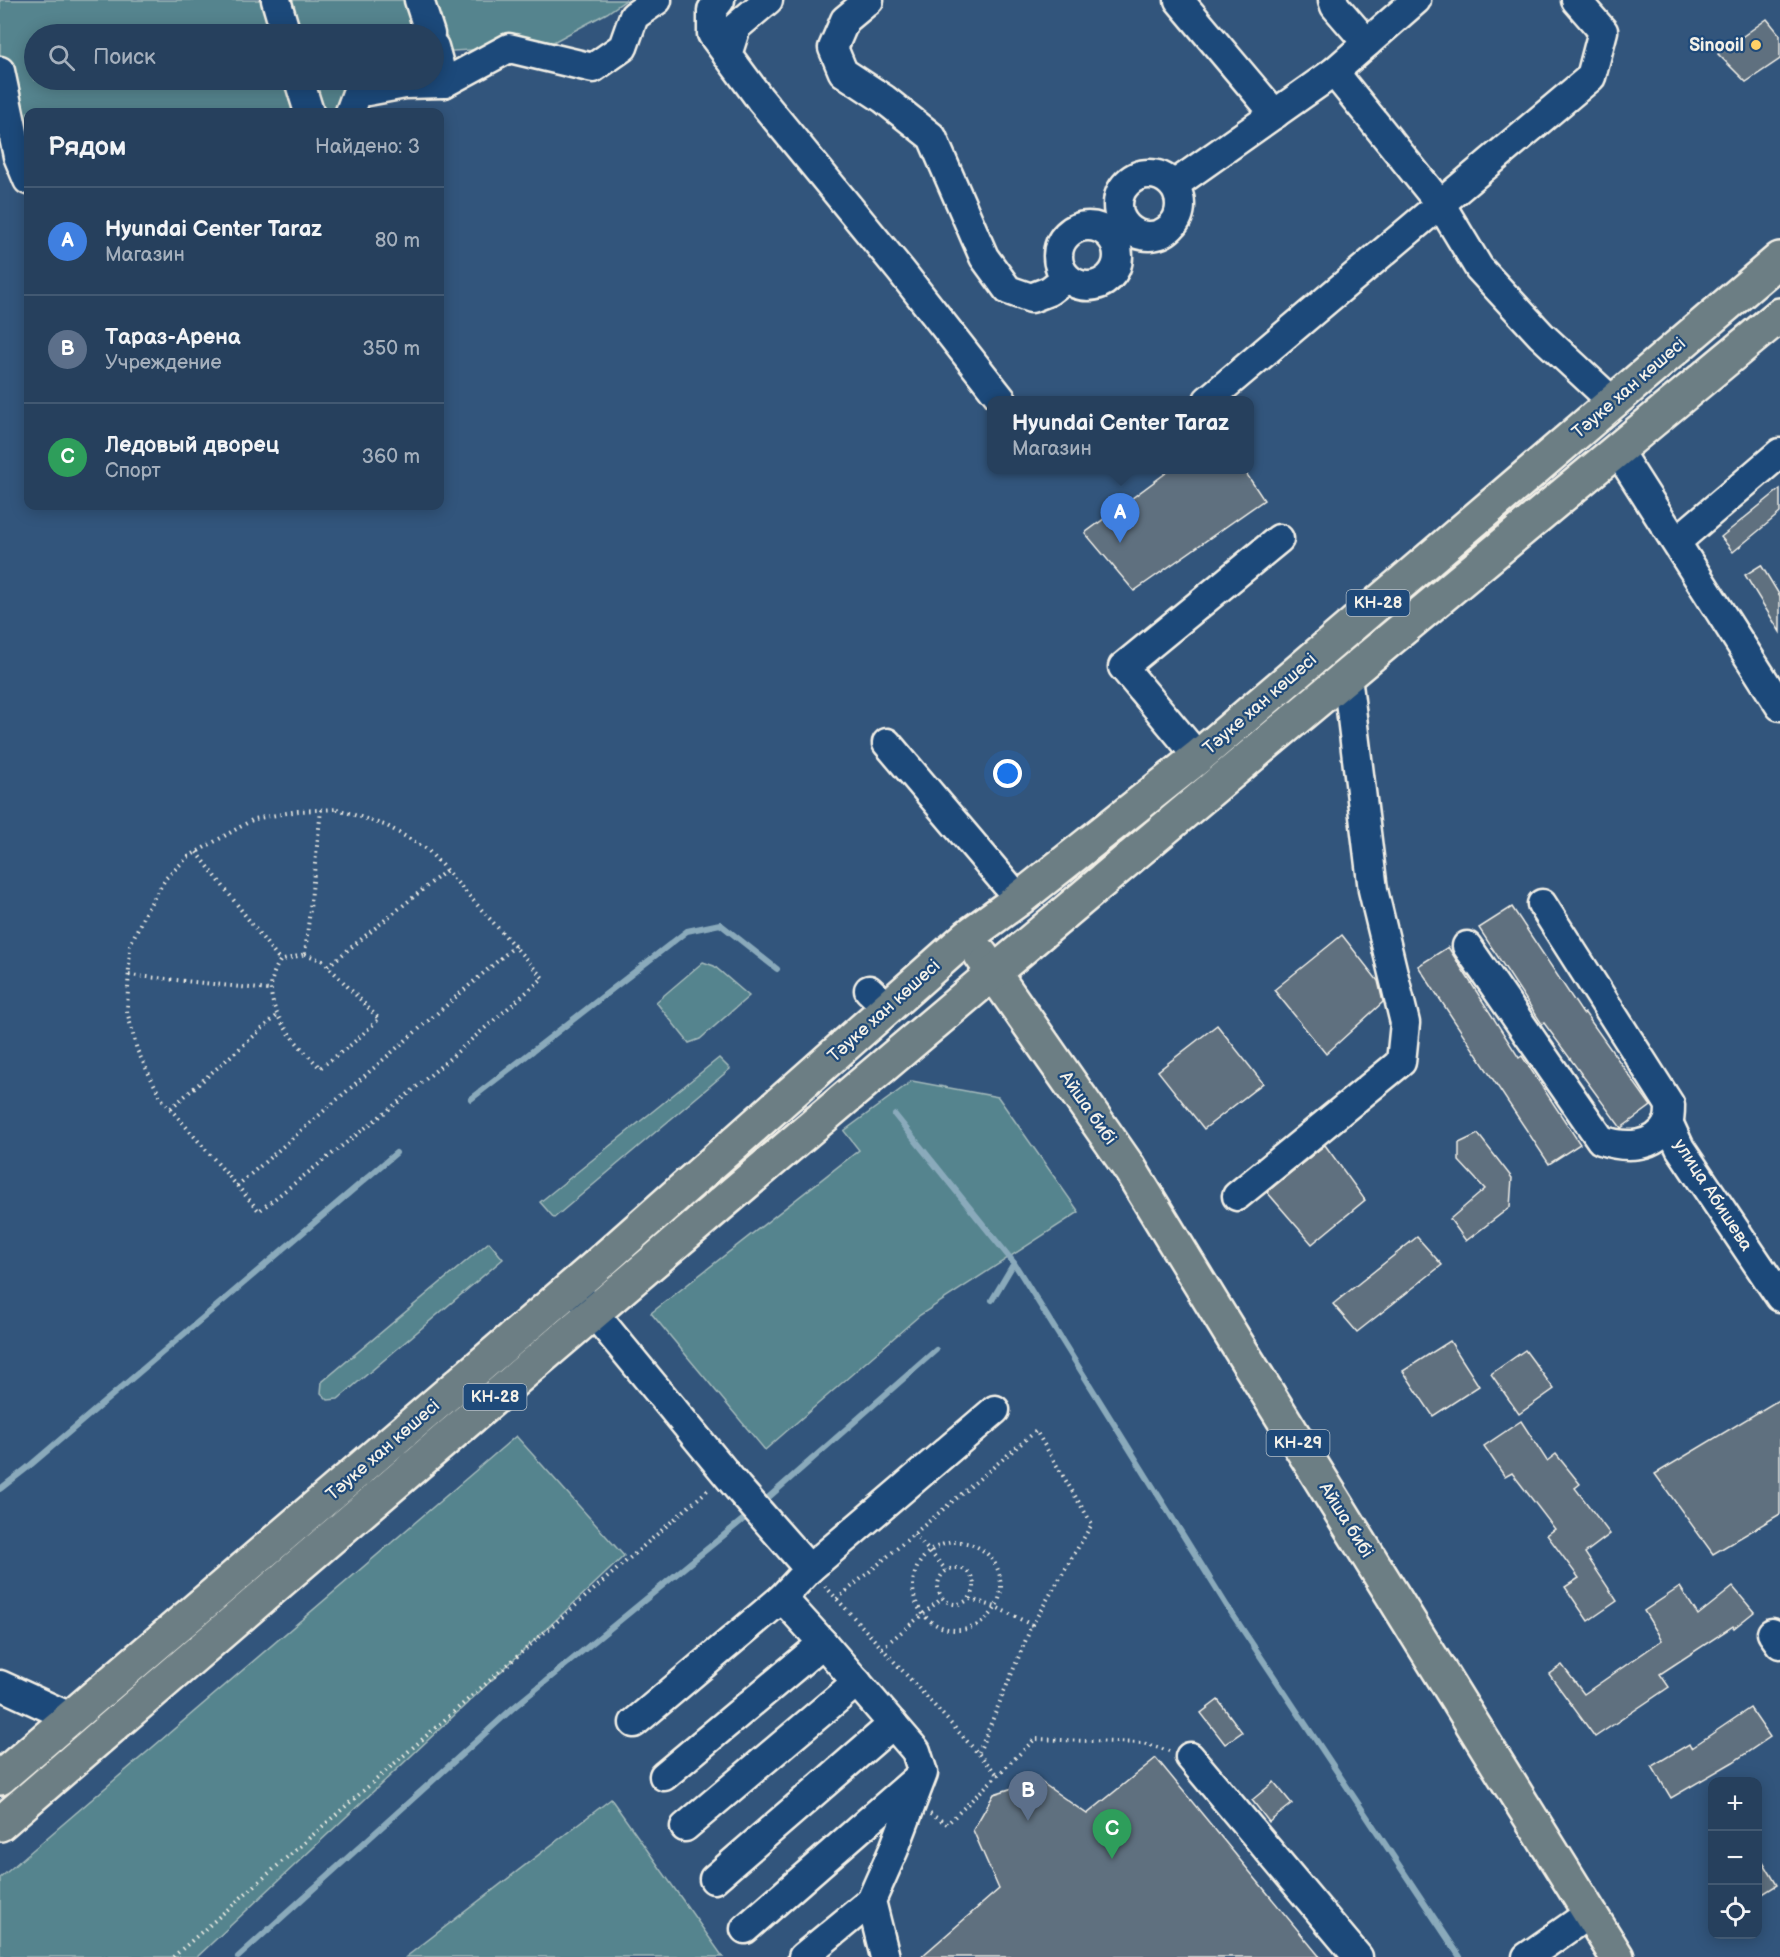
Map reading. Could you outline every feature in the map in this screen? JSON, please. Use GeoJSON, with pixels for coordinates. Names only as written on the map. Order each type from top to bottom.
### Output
{"type":"FeatureCollection","features":[{"type":"Feature","properties":{"kind":"main road","name":"Тәуке хан көшесі"},"geometry":{"type":"LineString","coordinates":[[0,1778],[572,1287],[878,999],[1019,899],[1198,757],[1780,259]]}},
{"type":"Feature","properties":{"kind":"main road","name":"Тәуке хан көшесі"},"geometry":{"type":"LineString","coordinates":[[0,1824],[594,1312],[1347,676],[1780,315]]}},
{"type":"Feature","properties":{"kind":"main road","name":"Айша бибі"},"geometry":{"type":"LineString","coordinates":[[968,936],[1130,1169],[1617,1957]]}},
{"type":"Feature","properties":{"kind":"lane"},"geometry":{"type":"LineString","coordinates":[[276,0],[283,24]]}},
{"type":"Feature","properties":{"kind":"lane"},"geometry":{"type":"LineString","coordinates":[[419,0],[427,24]]}},
{"type":"Feature","properties":{"kind":"lane"},"geometry":{"type":"LineString","coordinates":[[444,83],[509,48],[593,68],[623,46],[634,16],[657,0]]}},
{"type":"Feature","properties":{"kind":"lane"},"geometry":{"type":"LineString","coordinates":[[720,0],[712,10],[712,34],[760,99],[902,271],[999,396]]}},
{"type":"Feature","properties":{"kind":"lane"},"geometry":{"type":"LineString","coordinates":[[727,55],[735,27],[768,0]]}},
{"type":"Feature","properties":{"kind":"lane"},"geometry":{"type":"LineString","coordinates":[[869,0],[845,20],[833,48],[843,72],[884,99],[932,137],[984,257],[1008,290],[1031,298],[1049,291],[1066,278]]}},
{"type":"Feature","properties":{"kind":"lane"},"geometry":{"type":"LineString","coordinates":[[1179,0],[1275,114]]}},
{"type":"Feature","properties":{"kind":"lane"},"geometry":{"type":"LineString","coordinates":[[1333,0],[1335,6],[1367,43]]}},
{"type":"Feature","properties":{"kind":"lane"},"geometry":{"type":"LineString","coordinates":[[1173,185],[1334,72],[1416,0]]}},
{"type":"Feature","properties":{"kind":"lane"},"geometry":{"type":"LineString","coordinates":[[1213,396],[1591,77],[1603,32],[1576,0]]}},
{"type":"Feature","properties":{"kind":"lane"},"geometry":{"type":"LineString","coordinates":[[1334,72],[1441,205],[1479,268],[1541,335],[1613,402]]}},
{"type":"Feature","properties":{"kind":"lane"},"geometry":{"type":"LineString","coordinates":[[1,80],[18,156],[24,170]]}},
{"type":"Feature","properties":{"kind":"lane"},"geometry":{"type":"LineString","coordinates":[[302,90],[308,108]]}},
{"type":"Feature","properties":{"kind":"lane"},"geometry":{"type":"LineString","coordinates":[[351,108],[357,93],[373,90]]}},
{"type":"Feature","properties":{"kind":"lane"},"geometry":{"type":"LineString","coordinates":[[1066,278],[1057,260],[1058,249],[1069,232],[1088,226],[1116,229],[1145,236],[1165,232],[1173,225],[1180,205],[1173,185],[1166,178],[1157,174],[1137,176],[1128,181],[1118,198],[1116,229],[1118,258],[1111,276],[1095,286],[1074,284],[1066,278]]}},
{"type":"Feature","properties":{"kind":"lane"},"geometry":{"type":"LineString","coordinates":[[1617,450],[1780,705]]}},
{"type":"Feature","properties":{"kind":"lane"},"geometry":{"type":"LineString","coordinates":[[1676,542],[1778,459]]}},
{"type":"Feature","properties":{"kind":"lane"},"geometry":{"type":"LineString","coordinates":[[1198,757],[1123,668],[1279,539]]}},
{"type":"Feature","properties":{"kind":"lane"},"geometry":{"type":"LineString","coordinates":[[1237,1196],[1401,1062],[1405,1023],[1373,890],[1347,676]]}},
{"type":"Feature","properties":{"kind":"lane"},"geometry":{"type":"LineString","coordinates":[[887,743],[1019,899]]}},
{"type":"Feature","properties":{"kind":"lane","name":"улица Абишева"},"geometry":{"type":"LineString","coordinates":[[1542,904],[1670,1105],[1668,1122],[1680,1148],[1780,1297]]}},
{"type":"Feature","properties":{"kind":"lane"},"geometry":{"type":"LineString","coordinates":[[1467,946],[1601,1140],[1617,1146],[1634,1146],[1656,1139],[1668,1122]]}},
{"type":"Feature","properties":{"kind":"lane"},"geometry":{"type":"LineString","coordinates":[[572,1287],[809,1569]]}},
{"type":"Feature","properties":{"kind":"lane"},"geometry":{"type":"LineString","coordinates":[[634,1723],[782,1598],[809,1569],[995,1410]]}},
{"type":"Feature","properties":{"kind":"lane"},"geometry":{"type":"LineString","coordinates":[[782,1598],[823,1642],[916,1751],[923,1773],[871,1901],[803,1957]]}},
{"type":"Feature","properties":{"kind":"lane"},"geometry":{"type":"LineString","coordinates":[[664,1776],[823,1642]]}},
{"type":"Feature","properties":{"kind":"lane"},"geometry":{"type":"LineString","coordinates":[[685,1827],[857,1682]]}},
{"type":"Feature","properties":{"kind":"lane"},"geometry":{"type":"LineString","coordinates":[[0,1685],[70,1717]]}},
{"type":"Feature","properties":{"kind":"lane"},"geometry":{"type":"LineString","coordinates":[[714,1879],[893,1724]]}},
{"type":"Feature","properties":{"kind":"lane"},"geometry":{"type":"LineString","coordinates":[[1190,1757],[1358,1957]]}},
{"type":"Feature","properties":{"kind":"lane"},"geometry":{"type":"LineString","coordinates":[[745,1929],[923,1773]]}},
{"type":"Feature","properties":{"kind":"lane"},"geometry":{"type":"LineString","coordinates":[[871,1901],[885,1957]]}},
{"type":"Feature","properties":{"kind":"lane"},"geometry":{"type":"LineString","coordinates":[[1527,1957],[1590,1913]]}},
{"type":"Feature","properties":{"kind":"path"},"geometry":{"type":"LineString","coordinates":[[336,809],[387,826],[427,849],[543,978],[406,1096],[259,1211],[161,1098],[137,1050],[127,1011],[130,945],[146,910],[166,878],[196,852],[254,819],[297,811],[321,810],[336,809]]}},
{"type":"Feature","properties":{"kind":"path"},"geometry":{"type":"LineString","coordinates":[[305,954],[321,810]]}},
{"type":"Feature","properties":{"kind":"path"},"geometry":{"type":"LineString","coordinates":[[196,852],[280,961]]}},
{"type":"Feature","properties":{"kind":"path"},"geometry":{"type":"LineString","coordinates":[[328,966],[447,870]]}},
{"type":"Feature","properties":{"kind":"path"},"geometry":{"type":"LineString","coordinates":[[237,1186],[514,946]]}},
{"type":"Feature","properties":{"kind":"path"},"geometry":{"type":"LineString","coordinates":[[305,954],[323,961],[380,1019],[320,1068],[297,1045],[278,1015],[269,990],[273,972],[280,961],[305,954]]}},
{"type":"Feature","properties":{"kind":"path"},"geometry":{"type":"LineString","coordinates":[[129,975],[269,990]]}},
{"type":"Feature","properties":{"kind":"path"},"geometry":{"type":"LineString","coordinates":[[171,1108],[278,1015]]}},
{"type":"Feature","properties":{"kind":"path"},"geometry":{"type":"LineString","coordinates":[[837,1599],[1036,1431],[1092,1524],[1032,1625],[978,1753]]}},
{"type":"Feature","properties":{"kind":"path"},"geometry":{"type":"LineString","coordinates":[[173,1957],[733,1481]]}},
{"type":"Feature","properties":{"kind":"path"},"geometry":{"type":"LineString","coordinates":[[914,1534],[946,1570]]}},
{"type":"Feature","properties":{"kind":"path"},"geometry":{"type":"LineString","coordinates":[[960,1542],[978,1547],[993,1559],[1001,1575],[1002,1594],[996,1607],[995,1611],[981,1624],[964,1630],[945,1629],[929,1621],[917,1606],[913,1588],[916,1570],[926,1554],[942,1545],[960,1542]]}},
{"type":"Feature","properties":{"kind":"path"},"geometry":{"type":"LineString","coordinates":[[956,1567],[966,1570],[973,1578],[975,1589],[970,1599],[961,1604],[950,1604],[941,1599],[937,1589],[938,1578],[946,1570],[956,1567]]}},
{"type":"Feature","properties":{"kind":"path"},"geometry":{"type":"LineString","coordinates":[[809,1569],[998,1773]]}},
{"type":"Feature","properties":{"kind":"path"},"geometry":{"type":"LineString","coordinates":[[882,1648],[941,1599]]}},
{"type":"Feature","properties":{"kind":"path"},"geometry":{"type":"LineString","coordinates":[[970,1599],[996,1607],[1032,1625]]}},
{"type":"Feature","properties":{"kind":"path"},"geometry":{"type":"LineString","coordinates":[[912,1802],[947,1824],[1035,1739],[1143,1743],[1190,1757]]}},
{"type":"Feature","properties":{"kind":"green space"},"geometry":{"type":"Polygon","coordinates":[[[0,0],[626,0],[546,46],[444,51],[444,24],[24,24],[24,90],[381,90],[366,108],[24,108],[24,143],[0,128],[0,0]]]}},
{"type":"Feature","properties":{"kind":"green space"},"geometry":{"type":"Polygon","coordinates":[[[703,962],[714,966],[749,996],[700,1039],[689,1043],[656,1002],[703,962]]]}},
{"type":"Feature","properties":{"kind":"green space"},"geometry":{"type":"Polygon","coordinates":[[[719,1058],[730,1069],[554,1218],[540,1202],[719,1058]]]}},
{"type":"Feature","properties":{"kind":"green space"},"geometry":{"type":"Polygon","coordinates":[[[912,1081],[998,1097],[1079,1212],[920,1315],[765,1450],[651,1313],[859,1150],[844,1131],[912,1081]]]}},
{"type":"Feature","properties":{"kind":"green space"},"geometry":{"type":"Polygon","coordinates":[[[489,1242],[503,1259],[338,1399],[328,1400],[321,1393],[322,1382],[489,1242]]]}},
{"type":"Feature","properties":{"kind":"green space"},"geometry":{"type":"Polygon","coordinates":[[[516,1436],[624,1556],[197,1957],[0,1957],[0,1878],[516,1436]]]}},
{"type":"Feature","properties":{"kind":"green space"},"geometry":{"type":"Polygon","coordinates":[[[611,1799],[723,1957],[406,1957],[611,1799]]]}},
{"type":"Feature","properties":{"kind":"building","name":"Sinooil"},"geometry":{"type":"Polygon","coordinates":[[[1767,19],[1780,35],[1780,59],[1746,82],[1718,54],[1767,19]]]}},
{"type":"Feature","properties":{"kind":"building"},"geometry":{"type":"Polygon","coordinates":[[[1165,474],[1247,474],[1264,500],[1134,591],[1085,533],[1165,474]]]}},
{"type":"Feature","properties":{"kind":"building"},"geometry":{"type":"Polygon","coordinates":[[[1780,489],[1780,513],[1733,552],[1721,537],[1780,489]]]}},
{"type":"Feature","properties":{"kind":"building"},"geometry":{"type":"Polygon","coordinates":[[[1761,565],[1780,596],[1780,632],[1745,575],[1761,565]]]}},
{"type":"Feature","properties":{"kind":"building"},"geometry":{"type":"Polygon","coordinates":[[[1512,907],[1583,1014],[1585,1013],[1651,1106],[1621,1128],[1544,1023],[1542,1024],[1479,928],[1512,907]]]}},
{"type":"Feature","properties":{"kind":"building"},"geometry":{"type":"Polygon","coordinates":[[[1342,935],[1378,981],[1383,1002],[1326,1054],[1274,990],[1342,935]]]}},
{"type":"Feature","properties":{"kind":"building"},"geometry":{"type":"Polygon","coordinates":[[[1448,947],[1519,1058],[1522,1056],[1580,1144],[1549,1164],[1418,966],[1448,947]]]}},
{"type":"Feature","properties":{"kind":"building"},"geometry":{"type":"Polygon","coordinates":[[[1217,1025],[1263,1083],[1204,1129],[1158,1071],[1217,1025]]]}},
{"type":"Feature","properties":{"kind":"building"},"geometry":{"type":"Polygon","coordinates":[[[1478,1134],[1512,1178],[1510,1207],[1466,1241],[1450,1219],[1485,1189],[1459,1161],[1459,1143],[1478,1134]]]}},
{"type":"Feature","properties":{"kind":"building"},"geometry":{"type":"Polygon","coordinates":[[[1325,1145],[1365,1200],[1312,1244],[1267,1192],[1325,1145]]]}},
{"type":"Feature","properties":{"kind":"building"},"geometry":{"type":"Polygon","coordinates":[[[1417,1237],[1442,1265],[1357,1332],[1333,1304],[1417,1237]]]}},
{"type":"Feature","properties":{"kind":"building"},"geometry":{"type":"Polygon","coordinates":[[[1450,1341],[1479,1386],[1433,1416],[1403,1371],[1450,1341]]]}},
{"type":"Feature","properties":{"kind":"building"},"geometry":{"type":"Polygon","coordinates":[[[1525,1350],[1554,1389],[1519,1414],[1491,1374],[1525,1350]]]}},
{"type":"Feature","properties":{"kind":"building"},"geometry":{"type":"Polygon","coordinates":[[[1780,1399],[1780,1514],[1713,1554],[1655,1474],[1780,1399]]]}},
{"type":"Feature","properties":{"kind":"building"},"geometry":{"type":"Polygon","coordinates":[[[1521,1421],[1547,1461],[1556,1454],[1580,1484],[1575,1488],[1610,1534],[1585,1553],[1617,1601],[1588,1621],[1565,1587],[1579,1578],[1547,1535],[1555,1529],[1512,1473],[1505,1477],[1484,1446],[1521,1421]]]}},
{"type":"Feature","properties":{"kind":"building"},"geometry":{"type":"Polygon","coordinates":[[[1680,1587],[1698,1615],[1733,1587],[1754,1612],[1734,1628],[1733,1626],[1660,1674],[1669,1687],[1595,1737],[1549,1674],[1562,1665],[1584,1694],[1662,1640],[1644,1611],[1680,1587]]]}},
{"type":"Feature","properties":{"kind":"building"},"geometry":{"type":"Polygon","coordinates":[[[1218,1700],[1242,1732],[1225,1744],[1201,1713],[1218,1700]]]}},
{"type":"Feature","properties":{"kind":"building"},"geometry":{"type":"Polygon","coordinates":[[[1750,1708],[1770,1737],[1733,1762],[1671,1798],[1652,1766],[1689,1744],[1691,1748],[1750,1708]]]}},
{"type":"Feature","properties":{"kind":"building"},"geometry":{"type":"Polygon","coordinates":[[[1156,1758],[1320,1957],[921,1957],[999,1889],[973,1830],[994,1794],[1038,1780],[1087,1814],[1156,1758]]]}},
{"type":"Feature","properties":{"kind":"building"},"geometry":{"type":"Polygon","coordinates":[[[1274,1782],[1292,1804],[1269,1822],[1252,1800],[1274,1782]]]}},
{"type":"Feature","properties":{"kind":"building"},"geometry":{"type":"Polygon","coordinates":[[[1762,1860],[1777,1885],[1762,1894],[1762,1860]]]}},
{"type":"Feature","properties":{"kind":"waterway"},"geometry":{"type":"LineString","coordinates":[[471,1099],[687,931],[720,924],[777,969]]}},
{"type":"Feature","properties":{"kind":"waterway"},"geometry":{"type":"LineString","coordinates":[[895,1115],[1014,1263],[992,1300]]}},
{"type":"Feature","properties":{"kind":"waterway"},"geometry":{"type":"LineString","coordinates":[[0,1489],[396,1153]]}},
{"type":"Feature","properties":{"kind":"waterway"},"geometry":{"type":"LineString","coordinates":[[1014,1263],[1227,1606],[1460,1957]]}},
{"type":"Feature","properties":{"kind":"waterway"},"geometry":{"type":"LineString","coordinates":[[761,1504],[936,1350]]}},
{"type":"Feature","properties":{"kind":"waterway"},"geometry":{"type":"LineString","coordinates":[[238,1957],[513,1708],[751,1513]]}},
{"type":"Feature","properties":{"kind":"place","name":"Sinooil"},"geometry":{"type":"Point","coordinates":[1756,45]}},
{"type":"Feature","properties":{"kind":"place","name":"Hyundai Center Taraz"},"geometry":{"type":"Point","coordinates":[1120,543]}},
{"type":"Feature","properties":{"kind":"place","name":"Тараз-Арена"},"geometry":{"type":"Point","coordinates":[1028,1821]}},
{"type":"Feature","properties":{"kind":"place","name":"Ледовый дворец"},"geometry":{"type":"Point","coordinates":[1112,1859]}}]}
